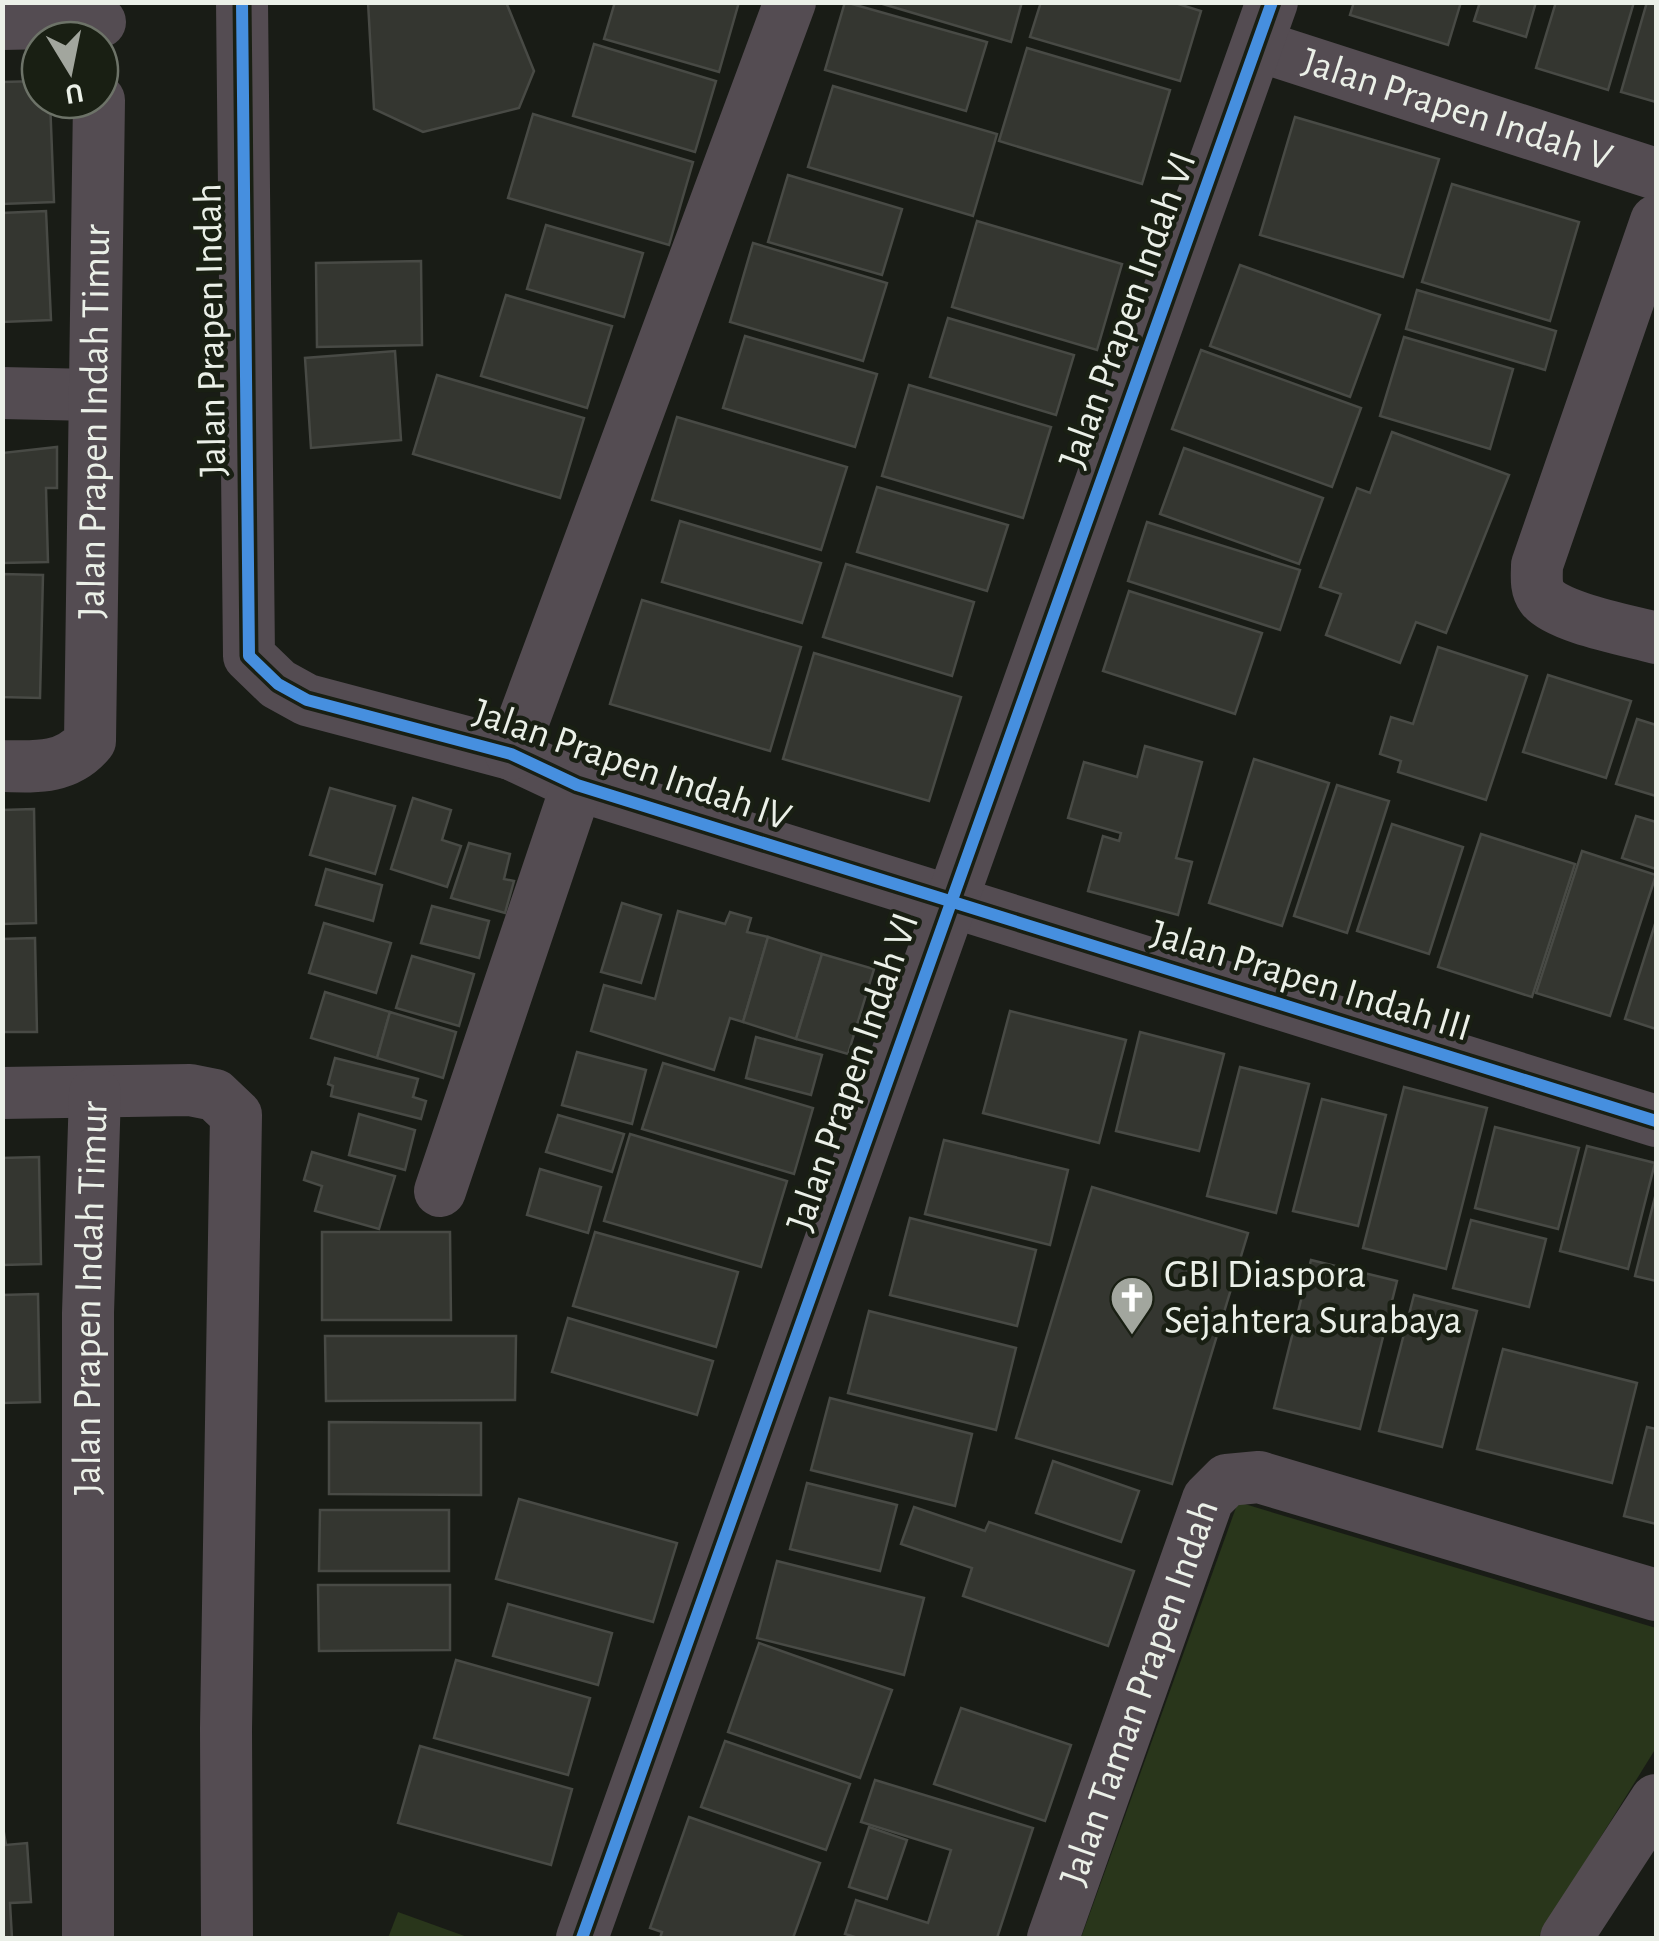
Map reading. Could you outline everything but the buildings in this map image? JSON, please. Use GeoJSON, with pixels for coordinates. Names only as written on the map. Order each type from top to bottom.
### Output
{"type":"FeatureCollection","features":[{"type":"Feature","properties":{"kind":"street","name":"Jalan Prapen Indah"},"geometry":{"type":"LineString","coordinates":[[242,2],[249,656]]}},
{"type":"Feature","properties":{"kind":"street","name":"Jalan Prapen Indah IV"},"geometry":{"type":"LineString","coordinates":[[511,754],[790,2]]}},
{"type":"Feature","properties":{"kind":"street","name":"Jalan Prapen Indah V"},"geometry":{"type":"LineString","coordinates":[[1265,24],[1656,174]]}},
{"type":"Feature","properties":{"kind":"street","name":"Jalan Prapen Indah VI"},"geometry":{"type":"LineString","coordinates":[[582,1938],[947,903],[1265,24]]}},
{"type":"Feature","properties":{"kind":"street","name":"Jalan Prapen Indah Timur"},"geometry":{"type":"LineString","coordinates":[[2,766],[42,767],[76,758],[90,740],[98,120]]}},
{"type":"Feature","properties":{"kind":"street"},"geometry":{"type":"LineString","coordinates":[[1656,221],[1537,565],[1536,582],[1545,602],[1561,610],[1656,638]]}},
{"type":"Feature","properties":{"kind":"street"},"geometry":{"type":"LineString","coordinates":[[2,393],[92,395]]}},
{"type":"Feature","properties":{"kind":"street","name":"Jalan Prapen Indah IV"},"geometry":{"type":"LineString","coordinates":[[249,656],[278,684],[307,700],[511,754],[577,785],[947,903]]}},
{"type":"Feature","properties":{"kind":"street"},"geometry":{"type":"LineString","coordinates":[[440,1191],[577,785]]}},
{"type":"Feature","properties":{"kind":"street","name":"Jalan Prapen Indah III"},"geometry":{"type":"LineString","coordinates":[[947,903],[1656,1121]]}},
{"type":"Feature","properties":{"kind":"street","name":"Jalan Prapen Indah Timur"},"geometry":{"type":"LineString","coordinates":[[88,1938],[88,1314],[95,1093],[190,1090],[215,1095],[236,1115],[226,1729],[227,1938]]}},
{"type":"Feature","properties":{"kind":"street"},"geometry":{"type":"LineString","coordinates":[[2,1093],[95,1093]]}},
{"type":"Feature","properties":{"kind":"street","name":"Jalan Taman Prapen Indah"},"geometry":{"type":"LineString","coordinates":[[1053,1938],[1208,1499],[1227,1480],[1258,1478],[1656,1596]]}},
{"type":"Feature","properties":{"kind":"street"},"geometry":{"type":"LineString","coordinates":[[1566,1938],[1656,1800]]}},
{"type":"Feature","properties":{"kind":"green space"},"geometry":{"type":"Polygon","coordinates":[[[1238,1502],[1656,1628],[1656,1748],[1538,1938],[1081,1938],[1238,1502]]]}},
{"type":"Feature","properties":{"kind":"green space"},"geometry":{"type":"Polygon","coordinates":[[[398,1912],[470,1938],[388,1938],[398,1912]]]}},
{"type":"Feature","properties":{"kind":"cycle path"},"geometry":{"type":"LineString","coordinates":[[242,2],[249,656],[278,684],[307,700],[511,754],[577,785],[1656,1121]]}},
{"type":"Feature","properties":{"kind":"cycle path"},"geometry":{"type":"LineString","coordinates":[[582,1938],[1272,2]]}},
{"type":"Feature","properties":{"kind":"place","name":"GBI Diaspora Sejahtera Surabaya"},"geometry":{"type":"Point","coordinates":[1132,1336]}}]}
